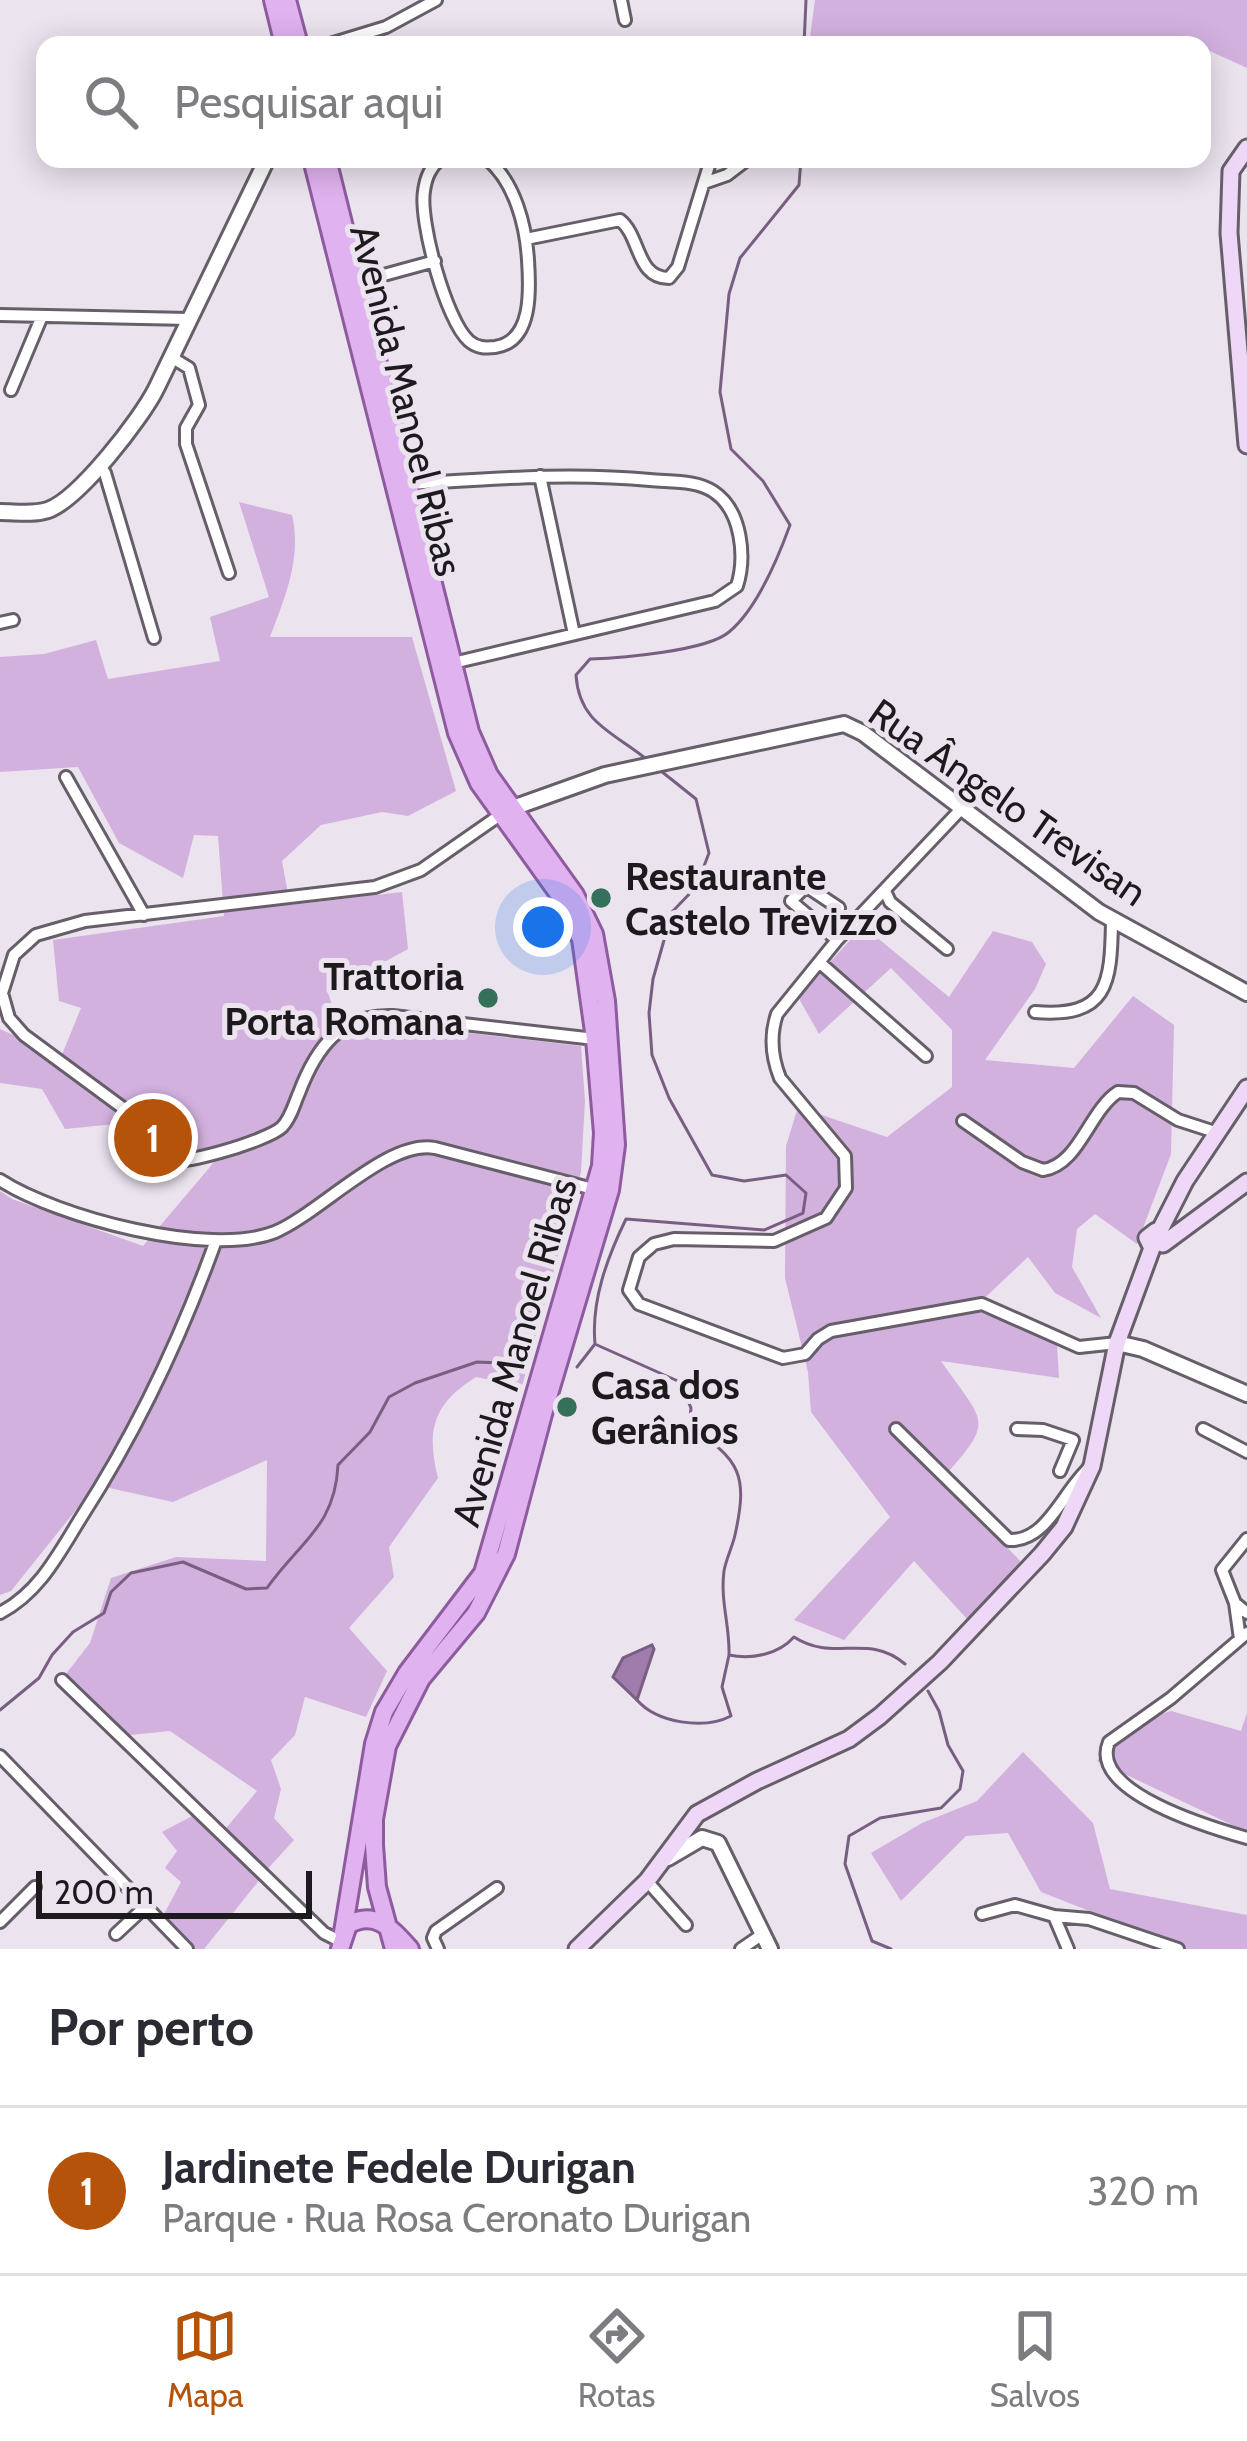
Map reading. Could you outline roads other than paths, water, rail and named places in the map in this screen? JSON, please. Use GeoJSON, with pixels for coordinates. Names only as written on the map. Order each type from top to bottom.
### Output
{"type":"FeatureCollection","features":[{"type":"Feature","properties":{"kind":"main road"},"geometry":{"type":"LineString","coordinates":[[273,0],[282,36]]}},
{"type":"Feature","properties":{"kind":"main road"},"geometry":{"type":"LineString","coordinates":[[287,0],[297,36]]}},
{"type":"Feature","properties":{"kind":"main road"},"geometry":{"type":"LineString","coordinates":[[1247,148],[1231,171],[1229,233],[1247,446]]}},
{"type":"Feature","properties":{"kind":"main road","name":"Avenida Manoel Ribas"},"geometry":{"type":"LineString","coordinates":[[314,168],[389,464],[414,508],[482,763],[505,811],[575,926],[587,965],[604,1190]]}},
{"type":"Feature","properties":{"kind":"main road","name":"Avenida Manoel Ribas"},"geometry":{"type":"LineString","coordinates":[[329,168],[372,337],[431,631],[470,767],[568,885],[587,918],[601,966],[616,1145],[483,1573],[407,1673],[384,1712],[374,1744],[340,1943]]}},
{"type":"Feature","properties":{"kind":"main road"},"geometry":{"type":"LineString","coordinates":[[334,248],[346,275],[358,282]]}},
{"type":"Feature","properties":{"kind":"main road"},"geometry":{"type":"LineString","coordinates":[[349,303],[357,305],[372,337]]}},
{"type":"Feature","properties":{"kind":"main road"},"geometry":{"type":"LineString","coordinates":[[431,631],[444,659],[453,662]]}},
{"type":"Feature","properties":{"kind":"main road"},"geometry":{"type":"LineString","coordinates":[[444,684],[452,686],[466,714]]}},
{"type":"Feature","properties":{"kind":"main road"},"geometry":{"type":"LineString","coordinates":[[595,1039],[602,1042],[612,1066]]}},
{"type":"Feature","properties":{"kind":"main road"},"geometry":{"type":"LineString","coordinates":[[577,1949],[647,1881],[687,1826],[708,1807],[849,1739],[916,1684],[1064,1527],[1091,1466],[1117,1343],[1158,1240],[1185,1181],[1247,1088]]}},
{"type":"Feature","properties":{"kind":"main road"},"geometry":{"type":"LineString","coordinates":[[1158,1240],[1247,1182]]}},
{"type":"Feature","properties":{"kind":"main road","name":"Avenida Manoel Ribas"},"geometry":{"type":"LineString","coordinates":[[404,1948],[388,1928],[375,1869],[374,1819],[387,1746],[421,1679],[492,1587],[506,1554],[539,1402]]}},
{"type":"Feature","properties":{"kind":"main road","name":"Avenida Manoel Ribas"},"geometry":{"type":"LineString","coordinates":[[381,1902],[404,1948]]}},
{"type":"Feature","properties":{"kind":"main road"},"geometry":{"type":"LineString","coordinates":[[340,1943],[348,1925],[364,1917],[388,1928]]}},
{"type":"Feature","properties":{"kind":"street"},"geometry":{"type":"LineString","coordinates":[[356,36],[386,27],[436,0]]}},
{"type":"Feature","properties":{"kind":"street"},"geometry":{"type":"LineString","coordinates":[[621,0],[626,20]]}},
{"type":"Feature","properties":{"kind":"street"},"geometry":{"type":"LineString","coordinates":[[0,512],[50,509],[99,465],[143,413],[263,168]]}},
{"type":"Feature","properties":{"kind":"street"},"geometry":{"type":"LineString","coordinates":[[433,168],[423,205],[435,261],[466,339],[476,346],[503,346],[519,333],[528,304],[526,239],[504,177],[496,168]]}},
{"type":"Feature","properties":{"kind":"street"},"geometry":{"type":"LineString","coordinates":[[526,239],[620,220],[631,231],[647,269],[654,276],[669,278],[678,267],[708,168]]}},
{"type":"Feature","properties":{"kind":"street"},"geometry":{"type":"LineString","coordinates":[[704,183],[736,168]]}},
{"type":"Feature","properties":{"kind":"street"},"geometry":{"type":"LineString","coordinates":[[358,282],[435,261]]}},
{"type":"Feature","properties":{"kind":"street"},"geometry":{"type":"LineString","coordinates":[[0,315],[189,319]]}},
{"type":"Feature","properties":{"kind":"street"},"geometry":{"type":"LineString","coordinates":[[11,390],[42,316]]}},
{"type":"Feature","properties":{"kind":"street"},"geometry":{"type":"LineString","coordinates":[[172,357],[192,374],[199,405],[186,428],[186,444],[229,573]]}},
{"type":"Feature","properties":{"kind":"street"},"geometry":{"type":"LineString","coordinates":[[99,465],[154,638]]}},
{"type":"Feature","properties":{"kind":"street"},"geometry":{"type":"LineString","coordinates":[[403,490],[593,474],[688,483],[713,491],[733,517],[741,543],[742,566],[733,592],[704,604],[453,662]]}},
{"type":"Feature","properties":{"kind":"street"},"geometry":{"type":"LineString","coordinates":[[540,476],[574,634]]}},
{"type":"Feature","properties":{"kind":"street","name":"Rua Ângelo Trevisan"},"geometry":{"type":"LineString","coordinates":[[505,811],[644,766],[844,724],[863,733],[1112,921],[1247,994]]}},
{"type":"Feature","properties":{"kind":"street"},"geometry":{"type":"LineString","coordinates":[[66,777],[144,915]]}},
{"type":"Feature","properties":{"kind":"street"},"geometry":{"type":"LineString","coordinates":[[962,808],[838,940],[777,1014],[774,1064],[789,1091],[845,1156],[846,1188],[826,1218],[774,1241],[654,1244],[639,1257],[629,1290],[639,1304],[783,1358],[805,1354],[831,1331],[982,1304],[1079,1347],[1117,1343],[1143,1348],[1247,1394]]}},
{"type":"Feature","properties":{"kind":"street"},"geometry":{"type":"LineString","coordinates":[[192,1159],[24,1035],[9,1018],[2,993],[8,967],[24,943],[67,924],[375,887],[421,870],[505,811]]}},
{"type":"Feature","properties":{"kind":"street"},"geometry":{"type":"LineString","coordinates":[[838,940],[791,902],[806,886],[839,908]]}},
{"type":"Feature","properties":{"kind":"street"},"geometry":{"type":"LineString","coordinates":[[885,891],[890,902],[947,950]]}},
{"type":"Feature","properties":{"kind":"street"},"geometry":{"type":"LineString","coordinates":[[1035,1012],[1071,1013],[1090,1004],[1106,980],[1112,921]]}},
{"type":"Feature","properties":{"kind":"street"},"geometry":{"type":"LineString","coordinates":[[819,962],[926,1056]]}},
{"type":"Feature","properties":{"kind":"street"},"geometry":{"type":"LineString","coordinates":[[127,1111],[158,1159],[173,1163],[284,1126],[324,1044],[344,1026],[366,1017],[595,1039]]}},
{"type":"Feature","properties":{"kind":"street"},"geometry":{"type":"LineString","coordinates":[[963,1120],[1022,1162],[1043,1170],[1060,1164],[1106,1101],[1118,1092],[1134,1093],[1178,1120],[1218,1133]]}},
{"type":"Feature","properties":{"kind":"street"},"geometry":{"type":"LineString","coordinates":[[0,1180],[69,1210],[215,1243],[254,1238],[288,1226],[415,1147],[604,1190]]}},
{"type":"Feature","properties":{"kind":"street"},"geometry":{"type":"LineString","coordinates":[[0,1613],[35,1588],[126,1447],[176,1347],[215,1243]]}},
{"type":"Feature","properties":{"kind":"street"},"geometry":{"type":"LineString","coordinates":[[1060,1471],[1073,1440],[1102,1423]]}},
{"type":"Feature","properties":{"kind":"street"},"geometry":{"type":"LineString","coordinates":[[896,1429],[1009,1540],[1025,1541],[1036,1533],[1073,1481],[1091,1466]]}},
{"type":"Feature","properties":{"kind":"street"},"geometry":{"type":"LineString","coordinates":[[1017,1429],[1043,1430],[1073,1440]]}},
{"type":"Feature","properties":{"kind":"street"},"geometry":{"type":"LineString","coordinates":[[1203,1429],[1247,1452]]}},
{"type":"Feature","properties":{"kind":"street"},"geometry":{"type":"LineString","coordinates":[[1247,1539],[1222,1570],[1243,1636],[1171,1698],[1109,1742],[1105,1753],[1108,1768],[1129,1788],[1175,1814],[1247,1838]]}},
{"type":"Feature","properties":{"kind":"street"},"geometry":{"type":"LineString","coordinates":[[1235,1603],[1247,1613]]}},
{"type":"Feature","properties":{"kind":"street"},"geometry":{"type":"LineString","coordinates":[[62,1680],[323,1933],[340,1943]]}},
{"type":"Feature","properties":{"kind":"street"},"geometry":{"type":"LineString","coordinates":[[0,1756],[188,1949]]}},
{"type":"Feature","properties":{"kind":"street"},"geometry":{"type":"LineString","coordinates":[[664,1861],[702,1838],[718,1843],[767,1942],[741,1949]]}},
{"type":"Feature","properties":{"kind":"street"},"geometry":{"type":"LineString","coordinates":[[647,1881],[686,1925]]}},
{"type":"Feature","properties":{"kind":"street"},"geometry":{"type":"LineString","coordinates":[[0,1922],[35,1887]]}},
{"type":"Feature","properties":{"kind":"street"},"geometry":{"type":"LineString","coordinates":[[438,1949],[433,1938],[436,1931],[497,1888]]}},
{"type":"Feature","properties":{"kind":"street"},"geometry":{"type":"LineString","coordinates":[[982,1914],[1016,1905],[1088,1919],[1178,1949]]}},
{"type":"Feature","properties":{"kind":"street"},"geometry":{"type":"LineString","coordinates":[[116,1934],[145,1907]]}},
{"type":"Feature","properties":{"kind":"street"},"geometry":{"type":"LineString","coordinates":[[1054,1916],[1067,1949]]}},
{"type":"Feature","properties":{"kind":"waterway"},"geometry":{"type":"LineString","coordinates":[[804,36],[806,0]]}},
{"type":"Feature","properties":{"kind":"waterway"},"geometry":{"type":"LineString","coordinates":[[645,758],[590,715],[576,675],[590,659],[684,649],[718,639],[739,622],[757,597],[779,552],[790,525],[763,481],[731,449],[720,392],[729,294],[740,258],[799,185],[800,168]]}},
{"type":"Feature","properties":{"kind":"waterway"},"geometry":{"type":"LineString","coordinates":[[577,1367],[595,1344],[602,1280],[626,1219],[764,1230],[803,1213],[806,1193],[786,1175],[744,1181],[712,1175],[669,1098],[652,1055],[653,979],[672,912],[696,887],[709,853],[696,799],[661,771]]}},
{"type":"Feature","properties":{"kind":"waterway"},"geometry":{"type":"LineString","coordinates":[[597,1345],[680,1382],[691,1408],[689,1427],[720,1449],[736,1471],[741,1498],[723,1582],[729,1655],[764,1654],[794,1637],[823,1648],[878,1650],[905,1664]]}},
{"type":"Feature","properties":{"kind":"waterway"},"geometry":{"type":"LineString","coordinates":[[0,1710],[39,1678],[73,1632],[104,1613],[111,1592],[131,1573],[183,1562],[246,1589],[267,1588],[323,1519],[338,1465],[370,1432],[389,1397],[477,1362],[525,1364]]}},
{"type":"Feature","properties":{"kind":"waterway"},"geometry":{"type":"LineString","coordinates":[[637,1700],[656,1714],[681,1722],[708,1723],[731,1716],[722,1687],[729,1655]]}},
{"type":"Feature","properties":{"kind":"waterway"},"geometry":{"type":"LineString","coordinates":[[891,1949],[872,1941],[845,1864],[849,1836],[880,1818],[941,1808],[960,1789],[963,1771],[928,1691]]}},
{"type":"Feature","properties":{"kind":"place","name":"Restaurante Castelo Trevizzo"},"geometry":{"type":"Point","coordinates":[601,898]}},
{"type":"Feature","properties":{"kind":"place","name":"Trattoria Porta Romana"},"geometry":{"type":"Point","coordinates":[488,998]}},
{"type":"Feature","properties":{"kind":"place","name":"Jardinete Fedele Durigan"},"geometry":{"type":"Point","coordinates":[153,1138]}},
{"type":"Feature","properties":{"kind":"place","name":"Casa dos Gerânios"},"geometry":{"type":"Point","coordinates":[567,1407]}}]}
